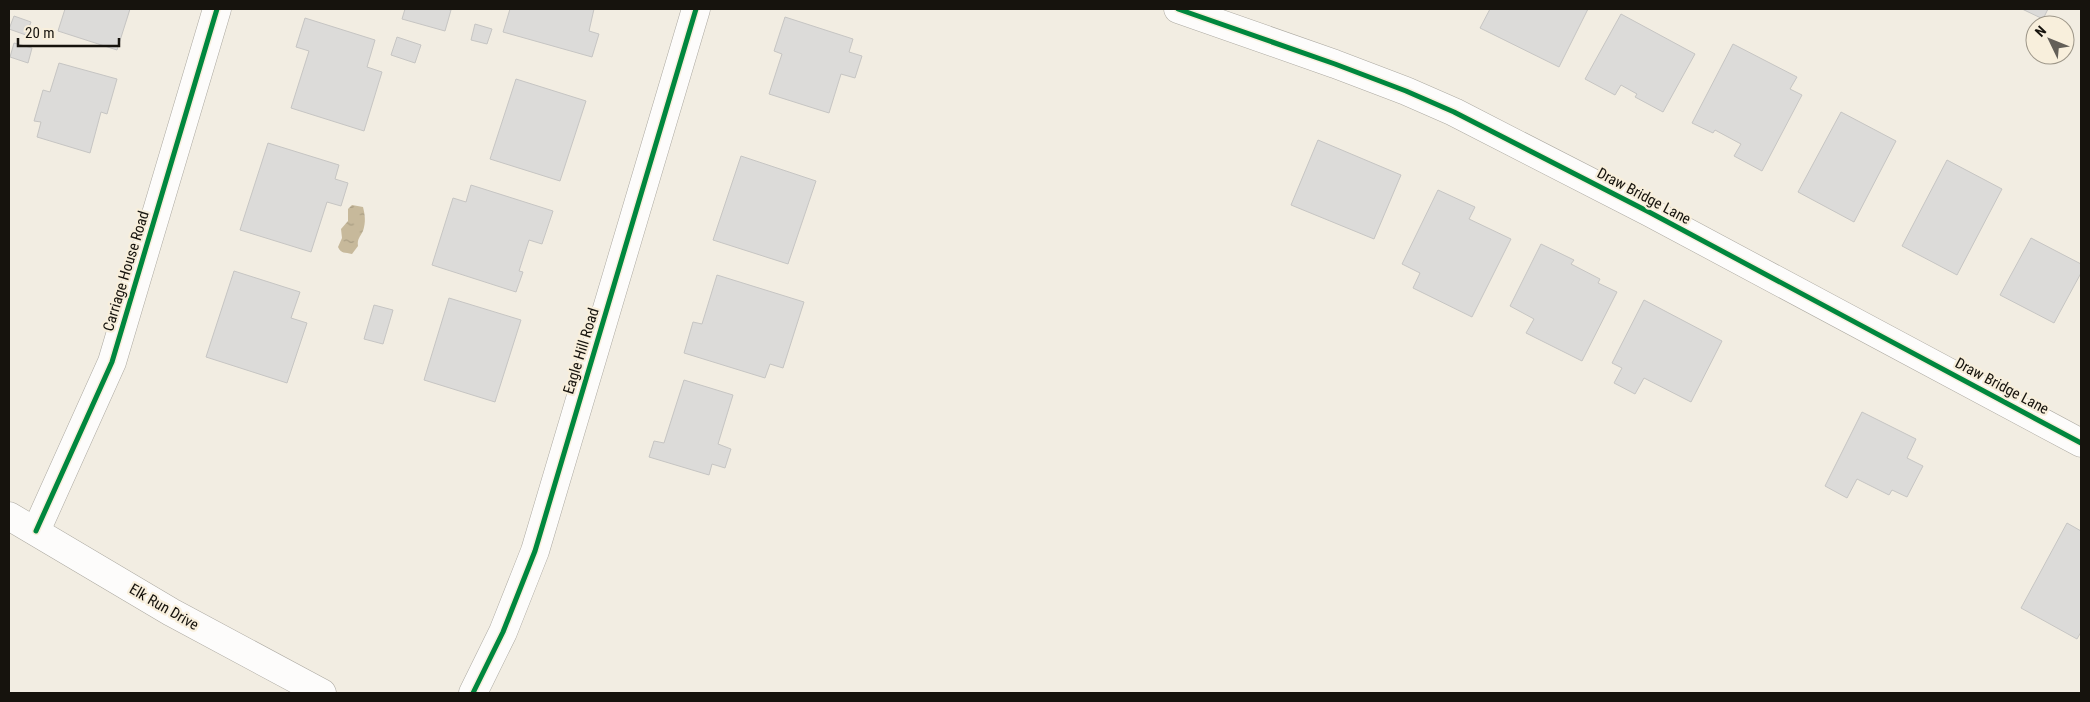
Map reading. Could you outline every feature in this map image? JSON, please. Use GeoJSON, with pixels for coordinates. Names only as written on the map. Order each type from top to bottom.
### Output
{"type":"FeatureCollection","features":[{"type":"Feature","properties":{"kind":"street","name":"Carriage House Road"},"geometry":{"type":"LineString","coordinates":[[36,531],[112,362],[217,9]]}},
{"type":"Feature","properties":{"kind":"street","name":"Eagle Hill Road"},"geometry":{"type":"LineString","coordinates":[[473,693],[504,632],[535,550],[696,9]]}},
{"type":"Feature","properties":{"kind":"street","name":"Draw Bridge Lane"},"geometry":{"type":"LineString","coordinates":[[1181,9],[1406,90],[1454,112],[1658,216],[2081,443]]}},
{"type":"Feature","properties":{"kind":"street","name":"Elk Run Drive"},"geometry":{"type":"LineString","coordinates":[[9,516],[171,612],[322,693]]}},
{"type":"Feature","properties":{"kind":"water"},"geometry":{"type":"Polygon","coordinates":[[[352,205],[363,207],[365,219],[363,231],[358,240],[358,246],[352,254],[342,252],[338,247],[342,238],[341,229],[348,221],[348,209],[352,205]]]}},
{"type":"Feature","properties":{"kind":"building"},"geometry":{"type":"Polygon","coordinates":[[[65,9],[130,9],[117,50],[58,31],[65,9]]]}},
{"type":"Feature","properties":{"kind":"building"},"geometry":{"type":"Polygon","coordinates":[[[405,9],[451,10],[445,31],[402,19],[405,9]]]}},
{"type":"Feature","properties":{"kind":"building"},"geometry":{"type":"Polygon","coordinates":[[[510,9],[594,9],[589,31],[599,34],[592,57],[503,32],[510,9]]]}},
{"type":"Feature","properties":{"kind":"building"},"geometry":{"type":"Polygon","coordinates":[[[1490,9],[1588,9],[1559,67],[1480,28],[1490,9]]]}},
{"type":"Feature","properties":{"kind":"building"},"geometry":{"type":"Polygon","coordinates":[[[2022,9],[2048,9],[2045,15],[2035,15],[2022,9]]]}},
{"type":"Feature","properties":{"kind":"building"},"geometry":{"type":"Polygon","coordinates":[[[1621,14],[1695,54],[1663,112],[1635,97],[1637,94],[1621,85],[1615,95],[1585,79],[1621,14]]]}},
{"type":"Feature","properties":{"kind":"building"},"geometry":{"type":"Polygon","coordinates":[[[14,16],[31,22],[26,35],[9,29],[14,16]]]}},
{"type":"Feature","properties":{"kind":"building"},"geometry":{"type":"Polygon","coordinates":[[[785,17],[853,39],[849,52],[862,56],[855,78],[841,74],[829,113],[769,94],[782,54],[774,51],[785,17]]]}},
{"type":"Feature","properties":{"kind":"building"},"geometry":{"type":"Polygon","coordinates":[[[305,18],[375,40],[367,67],[382,72],[364,131],[291,108],[309,51],[296,47],[305,18]]]}},
{"type":"Feature","properties":{"kind":"building"},"geometry":{"type":"Polygon","coordinates":[[[475,24],[492,29],[487,44],[471,40],[475,24]]]}},
{"type":"Feature","properties":{"kind":"building"},"geometry":{"type":"Polygon","coordinates":[[[397,37],[421,45],[415,63],[391,55],[397,37]]]}},
{"type":"Feature","properties":{"kind":"building"},"geometry":{"type":"Polygon","coordinates":[[[14,43],[32,48],[28,63],[10,57],[14,43]]]}},
{"type":"Feature","properties":{"kind":"building"},"geometry":{"type":"Polygon","coordinates":[[[1733,44],[1797,77],[1790,89],[1802,95],[1762,171],[1734,156],[1741,144],[1715,130],[1713,133],[1692,123],[1733,44]]]}},
{"type":"Feature","properties":{"kind":"building"},"geometry":{"type":"Polygon","coordinates":[[[59,63],[117,79],[107,114],[101,112],[90,153],[37,137],[41,122],[34,121],[43,90],[50,92],[59,63]]]}},
{"type":"Feature","properties":{"kind":"building"},"geometry":{"type":"Polygon","coordinates":[[[516,79],[586,101],[560,181],[490,159],[516,79]]]}},
{"type":"Feature","properties":{"kind":"building"},"geometry":{"type":"Polygon","coordinates":[[[1841,112],[1896,141],[1854,222],[1798,192],[1841,112]]]}},
{"type":"Feature","properties":{"kind":"building"},"geometry":{"type":"Polygon","coordinates":[[[1318,140],[1401,175],[1374,239],[1291,205],[1318,140]]]}},
{"type":"Feature","properties":{"kind":"building"},"geometry":{"type":"Polygon","coordinates":[[[268,143],[339,165],[335,179],[348,183],[341,206],[327,202],[311,252],[240,230],[268,143]]]}},
{"type":"Feature","properties":{"kind":"building"},"geometry":{"type":"Polygon","coordinates":[[[741,156],[816,181],[788,264],[713,240],[741,156]]]}},
{"type":"Feature","properties":{"kind":"building"},"geometry":{"type":"Polygon","coordinates":[[[1947,160],[2002,189],[1957,275],[1902,246],[1947,160]]]}},
{"type":"Feature","properties":{"kind":"building"},"geometry":{"type":"Polygon","coordinates":[[[471,185],[553,211],[542,244],[529,240],[519,271],[523,272],[516,292],[432,265],[453,198],[466,202],[471,185]]]}},
{"type":"Feature","properties":{"kind":"building"},"geometry":{"type":"Polygon","coordinates":[[[1438,190],[1475,207],[1469,219],[1511,239],[1472,317],[1413,288],[1420,273],[1402,264],[1438,190]]]}},
{"type":"Feature","properties":{"kind":"building"},"geometry":{"type":"Polygon","coordinates":[[[2031,238],[2081,264],[2081,273],[2054,323],[2000,295],[2031,238]]]}},
{"type":"Feature","properties":{"kind":"building"},"geometry":{"type":"Polygon","coordinates":[[[1541,244],[1574,260],[1571,264],[1600,279],[1598,283],[1617,292],[1582,361],[1526,333],[1534,319],[1510,306],[1541,244]]]}},
{"type":"Feature","properties":{"kind":"building"},"geometry":{"type":"Polygon","coordinates":[[[234,271],[300,292],[291,318],[307,323],[287,383],[206,357],[234,271]]]}},
{"type":"Feature","properties":{"kind":"building"},"geometry":{"type":"Polygon","coordinates":[[[717,275],[804,302],[783,368],[770,364],[765,378],[684,353],[693,322],[702,324],[717,275]]]}},
{"type":"Feature","properties":{"kind":"building"},"geometry":{"type":"Polygon","coordinates":[[[449,298],[521,320],[495,402],[424,380],[449,298]]]}},
{"type":"Feature","properties":{"kind":"building"},"geometry":{"type":"Polygon","coordinates":[[[1644,300],[1722,341],[1691,402],[1644,378],[1635,394],[1614,383],[1622,368],[1612,363],[1644,300]]]}},
{"type":"Feature","properties":{"kind":"building"},"geometry":{"type":"Polygon","coordinates":[[[374,305],[393,310],[383,344],[364,339],[374,305]]]}},
{"type":"Feature","properties":{"kind":"building"},"geometry":{"type":"Polygon","coordinates":[[[684,380],[733,395],[718,444],[731,449],[725,468],[712,464],[709,475],[649,457],[654,441],[664,443],[684,380]]]}},
{"type":"Feature","properties":{"kind":"building"},"geometry":{"type":"Polygon","coordinates":[[[1862,412],[1916,439],[1907,458],[1923,466],[1907,497],[1892,490],[1889,495],[1857,479],[1847,498],[1825,486],[1862,412]]]}},
{"type":"Feature","properties":{"kind":"building"},"geometry":{"type":"Polygon","coordinates":[[[2067,523],[2081,531],[2081,632],[2077,639],[2021,608],[2067,523]]]}},
{"type":"Feature","properties":{"kind":"cycle path"},"geometry":{"type":"LineString","coordinates":[[36,531],[112,362],[217,9]]}},
{"type":"Feature","properties":{"kind":"cycle path"},"geometry":{"type":"LineString","coordinates":[[473,693],[503,632],[535,551],[696,9]]}},
{"type":"Feature","properties":{"kind":"cycle path"},"geometry":{"type":"LineString","coordinates":[[1178,9],[1335,64],[1406,91],[1454,112],[1649,212],[2081,443]]}}]}
